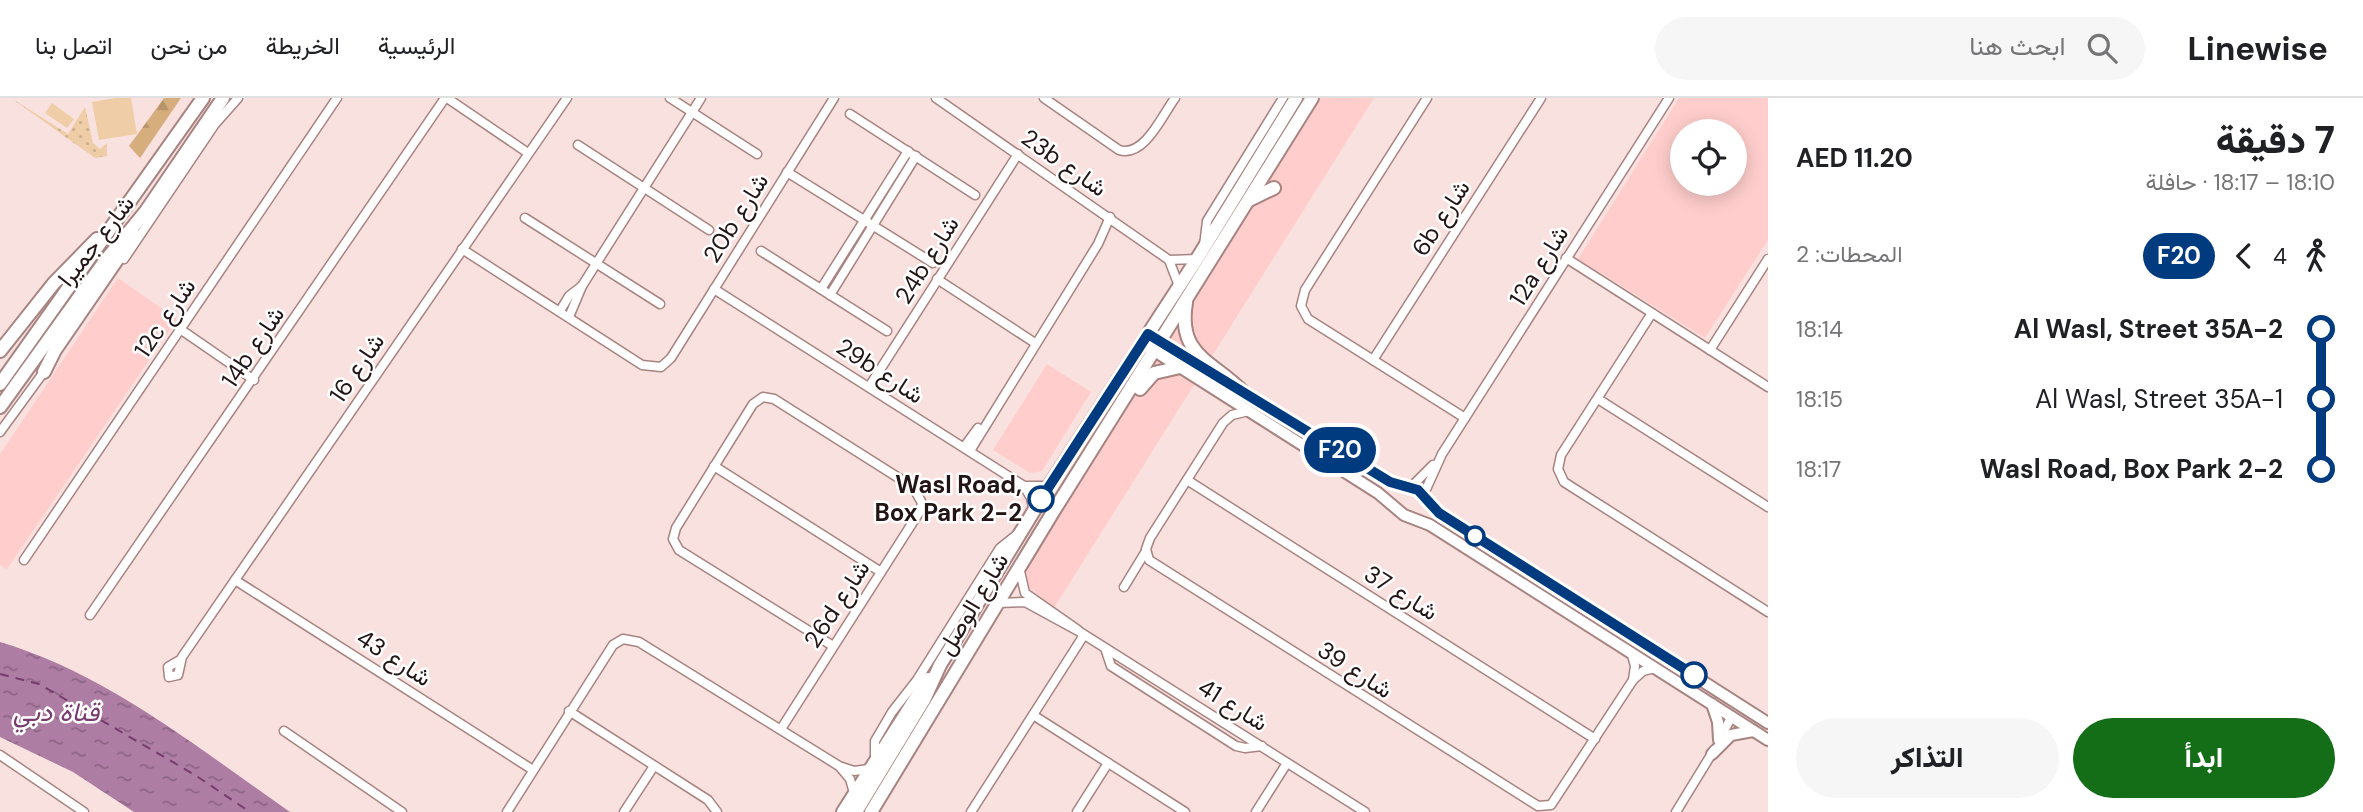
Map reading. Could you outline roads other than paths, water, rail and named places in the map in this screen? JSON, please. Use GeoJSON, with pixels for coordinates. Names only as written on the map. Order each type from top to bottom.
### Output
{"type":"FeatureCollection","features":[{"type":"Feature","properties":{"kind":"main road","name":"شارع جميرا"},"geometry":{"type":"LineString","coordinates":[[0,384],[203,98]]}},
{"type":"Feature","properties":{"kind":"main road","name":"شارع جميرا"},"geometry":{"type":"LineString","coordinates":[[0,407],[105,261],[146,211],[223,98]]}},
{"type":"Feature","properties":{"kind":"main road","name":"شارع الوصل"},"geometry":{"type":"LineString","coordinates":[[845,811],[924,700],[940,666],[1049,486],[1197,259],[1296,98]]}},
{"type":"Feature","properties":{"kind":"main road","name":"شارع الوصل"},"geometry":{"type":"LineString","coordinates":[[871,812],[1019,567],[1312,98]]}},
{"type":"Feature","properties":{"kind":"main road"},"geometry":{"type":"LineString","coordinates":[[1248,200],[1274,188]]}},
{"type":"Feature","properties":{"kind":"main road"},"geometry":{"type":"LineString","coordinates":[[44,372],[55,350],[131,241],[146,211]]}},
{"type":"Feature","properties":{"kind":"main road"},"geometry":{"type":"LineString","coordinates":[[0,351],[54,283],[117,220]]}},
{"type":"Feature","properties":{"kind":"main road"},"geometry":{"type":"LineString","coordinates":[[1187,299],[1185,326],[1191,347],[1199,357],[1244,393]]}},
{"type":"Feature","properties":{"kind":"main road"},"geometry":{"type":"LineString","coordinates":[[1118,407],[1120,390],[1143,352],[1142,342]]}},
{"type":"Feature","properties":{"kind":"main road"},"geometry":{"type":"LineString","coordinates":[[1118,407],[1136,395],[1154,373],[1180,367]]}},
{"type":"Feature","properties":{"kind":"main road","name":"شارع الوصل"},"geometry":{"type":"LineString","coordinates":[[845,811],[917,694],[940,666]]}},
{"type":"Feature","properties":{"kind":"main road"},"geometry":{"type":"LineString","coordinates":[[877,812],[883,794]]}},
{"type":"Feature","properties":{"kind":"street"},"geometry":{"type":"LineString","coordinates":[[0,432],[166,201],[215,124],[238,98]]}},
{"type":"Feature","properties":{"kind":"street","name":"12c شارع"},"geometry":{"type":"LineString","coordinates":[[24,560],[337,98]]}},
{"type":"Feature","properties":{"kind":"street"},"geometry":{"type":"LineString","coordinates":[[446,98],[528,153]]}},
{"type":"Feature","properties":{"kind":"street","name":"14b شارع"},"geometry":{"type":"LineString","coordinates":[[90,615],[446,98]]}},
{"type":"Feature","properties":{"kind":"street","name":"شارع 16"},"geometry":{"type":"LineString","coordinates":[[180,660],[566,98]]}},
{"type":"Feature","properties":{"kind":"street"},"geometry":{"type":"LineString","coordinates":[[670,98],[757,154]]}},
{"type":"Feature","properties":{"kind":"street"},"geometry":{"type":"LineString","coordinates":[[462,249],[569,317],[582,286],[701,98]]}},
{"type":"Feature","properties":{"kind":"street","name":"20b شارع"},"geometry":{"type":"LineString","coordinates":[[569,317],[648,368],[661,367],[670,358],[834,98]]}},
{"type":"Feature","properties":{"kind":"street","name":"23b شارع"},"geometry":{"type":"LineString","coordinates":[[936,98],[1169,260]]}},
{"type":"Feature","properties":{"kind":"street"},"geometry":{"type":"LineString","coordinates":[[1044,98],[1118,150],[1132,152],[1141,146],[1175,98]]}},
{"type":"Feature","properties":{"kind":"street","name":"شارع الوصل"},"geometry":{"type":"LineString","coordinates":[[1204,246],[1207,221],[1283,98]]}},
{"type":"Feature","properties":{"kind":"street"},"geometry":{"type":"LineString","coordinates":[[1427,98],[1305,290],[1302,311],[1308,319],[1465,418]]}},
{"type":"Feature","properties":{"kind":"street","name":"6b شارع"},"geometry":{"type":"LineString","coordinates":[[1373,360],[1541,98]]}},
{"type":"Feature","properties":{"kind":"street","name":"12a شارع"},"geometry":{"type":"LineString","coordinates":[[1423,497],[1442,454],[1669,98]]}},
{"type":"Feature","properties":{"kind":"street"},"geometry":{"type":"LineString","coordinates":[[850,114],[975,195]]}},
{"type":"Feature","properties":{"kind":"street"},"geometry":{"type":"LineString","coordinates":[[578,145],[709,230]]}},
{"type":"Feature","properties":{"kind":"street"},"geometry":{"type":"LineString","coordinates":[[821,289],[908,151]]}},
{"type":"Feature","properties":{"kind":"street","name":"24b شارع"},"geometry":{"type":"LineString","coordinates":[[869,387],[1018,154]]}},
{"type":"Feature","properties":{"kind":"street"},"geometry":{"type":"LineString","coordinates":[[830,295],[916,156]]}},
{"type":"Feature","properties":{"kind":"street"},"geometry":{"type":"LineString","coordinates":[[787,172],[933,263]]}},
{"type":"Feature","properties":{"kind":"street"},"geometry":{"type":"LineString","coordinates":[[525,218],[660,304]]}},
{"type":"Feature","properties":{"kind":"street"},"geometry":{"type":"LineString","coordinates":[[967,449],[1113,220]]}},
{"type":"Feature","properties":{"kind":"street"},"geometry":{"type":"LineString","coordinates":[[761,251],[887,331]]}},
{"type":"Feature","properties":{"kind":"street"},"geometry":{"type":"LineString","coordinates":[[1566,258],[1768,387]]}},
{"type":"Feature","properties":{"kind":"street"},"geometry":{"type":"LineString","coordinates":[[1179,286],[1169,260],[1197,259]]}},
{"type":"Feature","properties":{"kind":"street"},"geometry":{"type":"LineString","coordinates":[[1710,350],[1768,259]]}},
{"type":"Feature","properties":{"kind":"street"},"geometry":{"type":"LineString","coordinates":[[937,279],[1035,343]]}},
{"type":"Feature","properties":{"kind":"street"},"geometry":{"type":"LineString","coordinates":[[560,312],[569,296],[582,286]]}},
{"type":"Feature","properties":{"kind":"street","name":"29b شارع"},"geometry":{"type":"LineString","coordinates":[[714,289],[1024,486]]}},
{"type":"Feature","properties":{"kind":"street"},"geometry":{"type":"LineString","coordinates":[[1652,313],[1559,462],[1560,476],[1564,482],[1768,612]]}},
{"type":"Feature","properties":{"kind":"street"},"geometry":{"type":"LineString","coordinates":[[180,329],[254,380]]}},
{"type":"Feature","properties":{"kind":"street"},"geometry":{"type":"LineString","coordinates":[[1142,342],[1158,347],[1244,393],[1390,482],[1423,497],[1439,513],[1768,723]]}},
{"type":"Feature","properties":{"kind":"street"},"geometry":{"type":"LineString","coordinates":[[1158,347],[1180,367],[1397,507],[1401,513],[1438,530],[1768,740]]}},
{"type":"Feature","properties":{"kind":"street"},"geometry":{"type":"LineString","coordinates":[[1223,424],[1226,395]]}},
{"type":"Feature","properties":{"kind":"street","name":"26d شارع"},"geometry":{"type":"LineString","coordinates":[[714,466],[753,404],[764,397],[774,399],[891,472],[917,490],[922,499],[920,511],[781,729]]}},
{"type":"Feature","properties":{"kind":"street"},"geometry":{"type":"LineString","coordinates":[[1598,399],[1768,507]]}},
{"type":"Feature","properties":{"kind":"street"},"geometry":{"type":"LineString","coordinates":[[1124,587],[1146,551],[1150,538],[1223,424],[1237,412],[1250,411]]}},
{"type":"Feature","properties":{"kind":"street","name":"12a شارع"},"geometry":{"type":"LineString","coordinates":[[1409,489],[1442,454]]}},
{"type":"Feature","properties":{"kind":"street"},"geometry":{"type":"LineString","coordinates":[[833,646],[679,551],[674,543],[674,531],[714,466],[881,572]]}},
{"type":"Feature","properties":{"kind":"street","name":"شارع 37"},"geometry":{"type":"LineString","coordinates":[[1187,480],[1595,739]]}},
{"type":"Feature","properties":{"kind":"street"},"geometry":{"type":"LineString","coordinates":[[1024,486],[1049,486]]}},
{"type":"Feature","properties":{"kind":"street"},"geometry":{"type":"LineString","coordinates":[[1024,486],[1031,498],[1034,512]]}},
{"type":"Feature","properties":{"kind":"street"},"geometry":{"type":"LineString","coordinates":[[1397,507],[1399,495],[1409,489]]}},
{"type":"Feature","properties":{"kind":"street"},"geometry":{"type":"LineString","coordinates":[[1411,517],[1423,509],[1423,497]]}},
{"type":"Feature","properties":{"kind":"street","name":"شارع الوصل"},"geometry":{"type":"LineString","coordinates":[[872,765],[875,741],[892,712],[917,680],[1000,548],[1023,530]]}},
{"type":"Feature","properties":{"kind":"street","name":"شارع 39"},"geometry":{"type":"LineString","coordinates":[[1146,551],[1152,564],[1538,806],[1546,807],[1555,803],[1595,739]]}},
{"type":"Feature","properties":{"kind":"street","name":"شارع 41"},"geometry":{"type":"LineString","coordinates":[[1019,567],[1025,593],[1082,634]]}},
{"type":"Feature","properties":{"kind":"street","name":"شارع 43"},"geometry":{"type":"LineString","coordinates":[[235,580],[533,770]]}},
{"type":"Feature","properties":{"kind":"street","name":"شارع 41"},"geometry":{"type":"LineString","coordinates":[[998,603],[1025,602],[1082,634],[1365,812]]}},
{"type":"Feature","properties":{"kind":"street"},"geometry":{"type":"LineString","coordinates":[[971,812],[1082,634]]}},
{"type":"Feature","properties":{"kind":"street"},"geometry":{"type":"LineString","coordinates":[[507,812],[613,645],[623,639],[639,642],[839,766],[854,771],[872,765]]}},
{"type":"Feature","properties":{"kind":"street"},"geometry":{"type":"LineString","coordinates":[[1105,648],[1111,666],[1225,739],[1242,748],[1262,746]]}},
{"type":"Feature","properties":{"kind":"street"},"geometry":{"type":"LineString","coordinates":[[1631,652],[1635,666],[1633,680]]}},
{"type":"Feature","properties":{"kind":"street"},"geometry":{"type":"LineString","coordinates":[[1595,739],[1633,680],[1643,671],[1655,668]]}},
{"type":"Feature","properties":{"kind":"street"},"geometry":{"type":"LineString","coordinates":[[1713,704],[1719,740]]}},
{"type":"Feature","properties":{"kind":"street"},"geometry":{"type":"LineString","coordinates":[[569,711],[708,800],[718,812]]}},
{"type":"Feature","properties":{"kind":"street"},"geometry":{"type":"LineString","coordinates":[[1033,715],[1183,811]]}},
{"type":"Feature","properties":{"kind":"street"},"geometry":{"type":"LineString","coordinates":[[1732,716],[1744,715],[1768,731]]}},
{"type":"Feature","properties":{"kind":"street"},"geometry":{"type":"LineString","coordinates":[[1676,812],[1732,716]]}},
{"type":"Feature","properties":{"kind":"street"},"geometry":{"type":"LineString","coordinates":[[284,731],[402,812]]}},
{"type":"Feature","properties":{"kind":"street"},"geometry":{"type":"LineString","coordinates":[[1712,754],[1731,735],[1753,731]]}},
{"type":"Feature","properties":{"kind":"street"},"geometry":{"type":"LineString","coordinates":[[0,755],[84,812]]}},
{"type":"Feature","properties":{"kind":"street"},"geometry":{"type":"LineString","coordinates":[[1077,812],[1108,763]]}},
{"type":"Feature","properties":{"kind":"street"},"geometry":{"type":"LineString","coordinates":[[1256,812],[1287,763]]}},
{"type":"Feature","properties":{"kind":"street"},"geometry":{"type":"LineString","coordinates":[[624,812],[654,766]]}},
{"type":"Feature","properties":{"kind":"street"},"geometry":{"type":"LineString","coordinates":[[839,766],[850,779],[854,793]]}},
{"type":"Feature","properties":{"kind":"water","name":"قناة دبي"},"geometry":{"type":"Polygon","coordinates":[[[0,642],[40,656],[115,693],[187,739],[290,812],[134,812],[73,772],[0,737],[0,642]]]}},
{"type":"Feature","properties":{"kind":"place","name":"Wasl Road, Box Park 2-2"},"geometry":{"type":"Point","coordinates":[1041,499]}}]}
